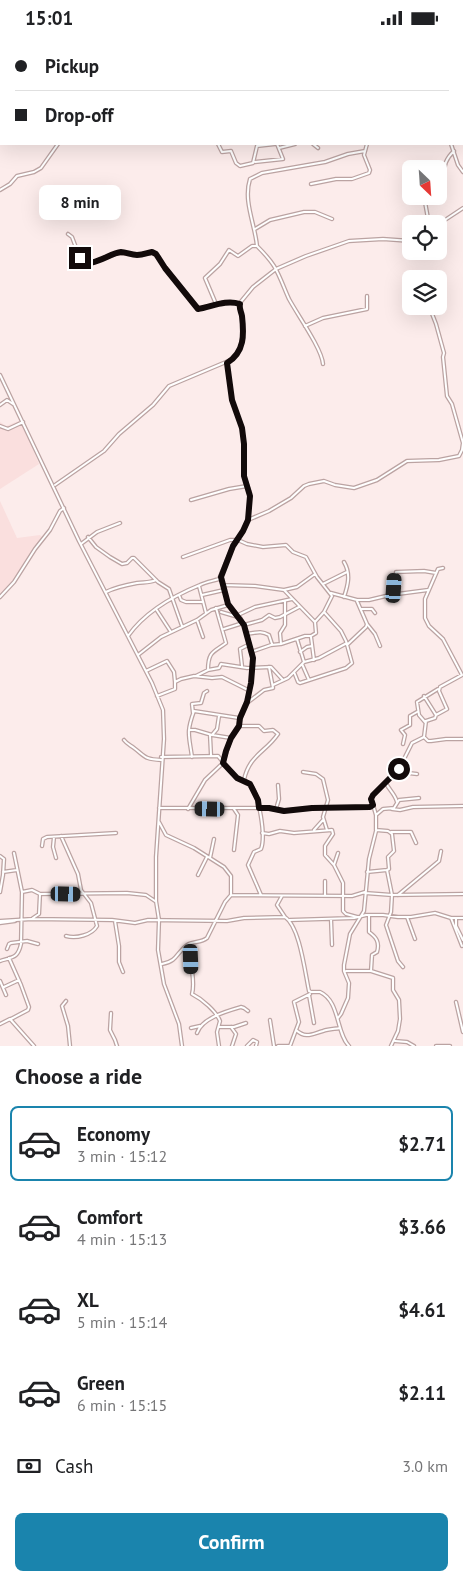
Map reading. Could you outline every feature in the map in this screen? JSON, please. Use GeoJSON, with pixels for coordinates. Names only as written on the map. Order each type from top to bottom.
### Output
{"type":"FeatureCollection","features":[{"type":"Feature","properties":{"kind":"street"},"geometry":{"type":"LineString","coordinates":[[0,190],[18,176],[34,173],[42,168],[57,145]]}},
{"type":"Feature","properties":{"kind":"street"},"geometry":{"type":"LineString","coordinates":[[218,145],[222,152],[231,151],[239,165],[282,159],[277,145]]}},
{"type":"Feature","properties":{"kind":"street"},"geometry":{"type":"LineString","coordinates":[[253,163],[257,146],[266,145]]}},
{"type":"Feature","properties":{"kind":"street"},"geometry":{"type":"LineString","coordinates":[[279,148],[291,145]]}},
{"type":"Feature","properties":{"kind":"street"},"geometry":{"type":"LineString","coordinates":[[314,145],[318,148]]}},
{"type":"Feature","properties":{"kind":"street"},"geometry":{"type":"LineString","coordinates":[[311,185],[336,179],[352,179],[369,173],[370,169],[364,155],[367,145]]}},
{"type":"Feature","properties":{"kind":"street"},"geometry":{"type":"LineString","coordinates":[[451,145],[458,165],[463,172]]}},
{"type":"Feature","properties":{"kind":"street"},"geometry":{"type":"LineString","coordinates":[[323,364],[305,326],[292,305],[276,269],[256,245],[255,229],[249,209],[249,181],[252,177],[262,173],[325,162],[348,154],[365,151]]}},
{"type":"Feature","properties":{"kind":"street"},"geometry":{"type":"LineString","coordinates":[[447,160],[454,151]]}},
{"type":"Feature","properties":{"kind":"street"},"geometry":{"type":"LineString","coordinates":[[447,219],[463,208]]}},
{"type":"Feature","properties":{"kind":"street"},"geometry":{"type":"LineString","coordinates":[[255,229],[270,220],[304,212],[315,212],[332,219]]}},
{"type":"Feature","properties":{"kind":"street"},"geometry":{"type":"LineString","coordinates":[[68,234],[72,237],[83,262],[95,262],[118,253],[139,255],[152,252],[156,254],[165,268],[199,309],[216,303],[237,302],[240,304]]}},
{"type":"Feature","properties":{"kind":"street"},"geometry":{"type":"LineString","coordinates":[[54,485],[104,451],[119,434],[154,405],[169,386],[227,363],[238,354],[242,343],[240,304],[253,287],[276,269],[349,241],[383,239],[402,240]]}},
{"type":"Feature","properties":{"kind":"street"},"geometry":{"type":"LineString","coordinates":[[216,303],[205,278],[220,264],[229,250],[238,256],[256,245]]}},
{"type":"Feature","properties":{"kind":"street"},"geometry":{"type":"LineString","coordinates":[[305,326],[323,318],[367,309],[367,296]]}},
{"type":"Feature","properties":{"kind":"street"},"geometry":{"type":"LineString","coordinates":[[248,520],[269,511],[291,498],[304,486],[324,481],[354,488],[377,480],[406,461],[459,456],[463,443],[452,404],[449,401],[444,353],[432,315]]}},
{"type":"Feature","properties":{"kind":"street"},"geometry":{"type":"LineString","coordinates":[[188,809],[205,781],[223,763],[231,738],[239,726],[240,718],[247,702],[253,658],[244,624],[228,605],[221,577],[233,546],[248,520],[250,496],[244,476],[242,428],[232,400],[227,363]]}},
{"type":"Feature","properties":{"kind":"street"},"geometry":{"type":"LineString","coordinates":[[0,375],[81,544],[146,671],[163,712],[164,739],[161,758],[156,901],[159,920],[158,950],[167,994],[178,1019],[182,1046]]}},
{"type":"Feature","properties":{"kind":"street"},"geometry":{"type":"LineString","coordinates":[[0,405],[9,400],[15,406]]}},
{"type":"Feature","properties":{"kind":"street"},"geometry":{"type":"LineString","coordinates":[[0,426],[8,429],[23,423]]}},
{"type":"Feature","properties":{"kind":"street"},"geometry":{"type":"LineString","coordinates":[[191,500],[247,486]]}},
{"type":"Feature","properties":{"kind":"street"},"geometry":{"type":"LineString","coordinates":[[0,597],[14,582],[50,530],[60,511],[64,508]]}},
{"type":"Feature","properties":{"kind":"street"},"geometry":{"type":"LineString","coordinates":[[81,544],[88,537],[120,523]]}},
{"type":"Feature","properties":{"kind":"street"},"geometry":{"type":"LineString","coordinates":[[88,537],[101,550],[122,564],[134,558],[156,580],[167,587],[173,598],[182,626]]}},
{"type":"Feature","properties":{"kind":"street"},"geometry":{"type":"LineString","coordinates":[[183,557],[227,541],[238,540],[262,547],[287,546],[293,552],[306,557],[315,574],[324,584],[332,598],[315,623]]}},
{"type":"Feature","properties":{"kind":"street"},"geometry":{"type":"LineString","coordinates":[[344,563],[348,581],[344,597]]}},
{"type":"Feature","properties":{"kind":"street"},"geometry":{"type":"LineString","coordinates":[[424,737],[425,722],[418,712],[416,702],[462,675],[443,639],[429,627],[424,613],[428,590],[439,568],[443,568]]}},
{"type":"Feature","properties":{"kind":"street"},"geometry":{"type":"LineString","coordinates":[[394,595],[396,572],[424,571],[436,573]]}},
{"type":"Feature","properties":{"kind":"street"},"geometry":{"type":"LineString","coordinates":[[324,584],[347,572]]}},
{"type":"Feature","properties":{"kind":"street"},"geometry":{"type":"LineString","coordinates":[[223,585],[255,586],[284,590],[298,587],[315,574]]}},
{"type":"Feature","properties":{"kind":"street"},"geometry":{"type":"LineString","coordinates":[[128,636],[155,609],[199,585],[221,577]]}},
{"type":"Feature","properties":{"kind":"street"},"geometry":{"type":"LineString","coordinates":[[105,592],[123,585],[147,583],[156,580]]}},
{"type":"Feature","properties":{"kind":"street"},"geometry":{"type":"LineString","coordinates":[[199,585],[206,613]]}},
{"type":"Feature","properties":{"kind":"street"},"geometry":{"type":"LineString","coordinates":[[201,595],[224,590]]}},
{"type":"Feature","properties":{"kind":"street"},"geometry":{"type":"LineString","coordinates":[[251,652],[272,644],[281,644],[316,633],[315,623],[284,590]]}},
{"type":"Feature","properties":{"kind":"street"},"geometry":{"type":"LineString","coordinates":[[330,593],[357,600],[377,599],[428,590]]}},
{"type":"Feature","properties":{"kind":"street"},"geometry":{"type":"LineString","coordinates":[[179,595],[181,600],[184,601],[203,602]]}},
{"type":"Feature","properties":{"kind":"street"},"geometry":{"type":"LineString","coordinates":[[221,612],[239,616],[255,607],[292,599]]}},
{"type":"Feature","properties":{"kind":"street"},"geometry":{"type":"LineString","coordinates":[[357,600],[380,647]]}},
{"type":"Feature","properties":{"kind":"street"},"geometry":{"type":"LineString","coordinates":[[281,644],[280,633],[284,627],[285,601]]}},
{"type":"Feature","properties":{"kind":"street"},"geometry":{"type":"LineString","coordinates":[[138,656],[157,639],[197,620],[216,608],[228,605]]}},
{"type":"Feature","properties":{"kind":"street"},"geometry":{"type":"LineString","coordinates":[[223,630],[262,620],[269,615],[275,618],[285,616],[299,607]]}},
{"type":"Feature","properties":{"kind":"street"},"geometry":{"type":"LineString","coordinates":[[208,670],[209,657],[214,650],[226,643],[216,608]]}},
{"type":"Feature","properties":{"kind":"street"},"geometry":{"type":"LineString","coordinates":[[155,609],[171,632]]}},
{"type":"Feature","properties":{"kind":"street"},"geometry":{"type":"LineString","coordinates":[[361,609],[372,609],[375,613]]}},
{"type":"Feature","properties":{"kind":"street"},"geometry":{"type":"LineString","coordinates":[[294,672],[298,682],[310,681],[349,667],[352,663],[347,644],[339,628],[324,612]]}},
{"type":"Feature","properties":{"kind":"street"},"geometry":{"type":"LineString","coordinates":[[197,620],[203,637]]}},
{"type":"Feature","properties":{"kind":"street"},"geometry":{"type":"LineString","coordinates":[[247,702],[264,690],[273,688],[273,685],[288,678],[303,663],[314,660],[347,644],[368,624]]}},
{"type":"Feature","properties":{"kind":"street"},"geometry":{"type":"LineString","coordinates":[[247,634],[259,631],[264,632],[269,635],[272,644]]}},
{"type":"Feature","properties":{"kind":"street"},"geometry":{"type":"LineString","coordinates":[[311,636],[314,660]]}},
{"type":"Feature","properties":{"kind":"street"},"geometry":{"type":"LineString","coordinates":[[297,639],[310,681]]}},
{"type":"Feature","properties":{"kind":"street"},"geometry":{"type":"LineString","coordinates":[[242,666],[240,648],[249,645]]}},
{"type":"Feature","properties":{"kind":"street"},"geometry":{"type":"LineString","coordinates":[[300,651],[307,647],[312,647]]}},
{"type":"Feature","properties":{"kind":"street"},"geometry":{"type":"LineString","coordinates":[[146,671],[167,661],[174,671],[175,689],[157,695]]}},
{"type":"Feature","properties":{"kind":"street"},"geometry":{"type":"LineString","coordinates":[[175,682],[218,668],[222,664],[251,668],[269,667],[274,669],[283,681]]}},
{"type":"Feature","properties":{"kind":"street"},"geometry":{"type":"LineString","coordinates":[[269,667],[273,685]]}},
{"type":"Feature","properties":{"kind":"street"},"geometry":{"type":"LineString","coordinates":[[195,676],[225,677],[249,691]]}},
{"type":"Feature","properties":{"kind":"street"},"geometry":{"type":"LineString","coordinates":[[425,722],[435,718],[436,715],[447,709],[439,691],[440,687]]}},
{"type":"Feature","properties":{"kind":"street"},"geometry":{"type":"LineString","coordinates":[[192,757],[188,730],[193,713],[192,704],[201,703],[204,693],[207,691]]}},
{"type":"Feature","properties":{"kind":"street"},"geometry":{"type":"LineString","coordinates":[[424,696],[436,715]]}},
{"type":"Feature","properties":{"kind":"street"},"geometry":{"type":"LineString","coordinates":[[193,713],[195,711],[240,718]]}},
{"type":"Feature","properties":{"kind":"street"},"geometry":{"type":"LineString","coordinates":[[403,744],[405,735],[401,731],[410,725],[410,716],[418,712]]}},
{"type":"Feature","properties":{"kind":"street"},"geometry":{"type":"LineString","coordinates":[[211,756],[211,735],[217,729],[219,716]]}},
{"type":"Feature","properties":{"kind":"street"},"geometry":{"type":"LineString","coordinates":[[239,726],[259,726],[264,731],[273,730],[278,734],[256,756],[244,780]]}},
{"type":"Feature","properties":{"kind":"street"},"geometry":{"type":"LineString","coordinates":[[188,730],[195,729],[211,735],[231,738]]}},
{"type":"Feature","properties":{"kind":"street"},"geometry":{"type":"LineString","coordinates":[[424,737],[428,741],[463,739]]}},
{"type":"Feature","properties":{"kind":"street"},"geometry":{"type":"LineString","coordinates":[[338,1017],[342,1014],[348,998],[349,983],[344,971],[350,934],[364,911],[370,850],[376,830],[376,815],[371,797],[402,765],[410,746],[424,737]]}},
{"type":"Feature","properties":{"kind":"street"},"geometry":{"type":"LineString","coordinates":[[124,740],[143,757],[152,760],[218,756],[237,778],[248,782],[258,800],[262,833],[262,847],[254,852],[248,865],[261,895]]}},
{"type":"Feature","properties":{"kind":"street"},"geometry":{"type":"LineString","coordinates":[[402,765],[408,773],[417,774]]}},
{"type":"Feature","properties":{"kind":"street"},"geometry":{"type":"LineString","coordinates":[[303,772],[316,774],[323,779],[327,796],[323,820],[327,830]]}},
{"type":"Feature","properties":{"kind":"street"},"geometry":{"type":"LineString","coordinates":[[386,783],[397,802],[392,809]]}},
{"type":"Feature","properties":{"kind":"street"},"geometry":{"type":"LineString","coordinates":[[276,809],[279,799],[278,785]]}},
{"type":"Feature","properties":{"kind":"street"},"geometry":{"type":"LineString","coordinates":[[397,802],[419,798]]}},
{"type":"Feature","properties":{"kind":"street"},"geometry":{"type":"LineString","coordinates":[[159,807],[188,809],[259,808],[284,811],[297,808],[372,806]]}},
{"type":"Feature","properties":{"kind":"street"},"geometry":{"type":"LineString","coordinates":[[376,815],[383,809],[400,810],[410,807],[463,806]]}},
{"type":"Feature","properties":{"kind":"street"},"geometry":{"type":"LineString","coordinates":[[322,807],[324,811]]}},
{"type":"Feature","properties":{"kind":"street"},"geometry":{"type":"LineString","coordinates":[[232,808],[238,815],[234,850]]}},
{"type":"Feature","properties":{"kind":"street"},"geometry":{"type":"LineString","coordinates":[[158,819],[166,835],[194,848],[224,867],[230,876],[231,895]]}},
{"type":"Feature","properties":{"kind":"street"},"geometry":{"type":"LineString","coordinates":[[312,831],[323,820]]}},
{"type":"Feature","properties":{"kind":"street"},"geometry":{"type":"LineString","coordinates":[[262,833],[332,830],[333,834],[325,846],[325,855],[334,865],[343,883],[342,907],[344,913],[360,917]]}},
{"type":"Feature","properties":{"kind":"street"},"geometry":{"type":"LineString","coordinates":[[376,830],[412,832],[416,843]]}},
{"type":"Feature","properties":{"kind":"street"},"geometry":{"type":"LineString","coordinates":[[391,832],[394,851],[388,857],[389,869],[387,870],[392,895],[390,916],[386,925],[398,961],[403,967]]}},
{"type":"Feature","properties":{"kind":"street"},"geometry":{"type":"LineString","coordinates":[[42,846],[45,837],[116,833]]}},
{"type":"Feature","properties":{"kind":"street"},"geometry":{"type":"LineString","coordinates":[[60,836],[78,874],[81,889],[91,903],[96,928],[90,933],[75,937],[66,936]]}},
{"type":"Feature","properties":{"kind":"street"},"geometry":{"type":"LineString","coordinates":[[54,837],[53,847],[56,858]]}},
{"type":"Feature","properties":{"kind":"street"},"geometry":{"type":"LineString","coordinates":[[198,875],[208,857],[214,839]]}},
{"type":"Feature","properties":{"kind":"street"},"geometry":{"type":"LineString","coordinates":[[398,895],[439,861],[441,851]]}},
{"type":"Feature","properties":{"kind":"street"},"geometry":{"type":"LineString","coordinates":[[0,961],[18,955],[21,942],[23,898],[14,853]]}},
{"type":"Feature","properties":{"kind":"street"},"geometry":{"type":"LineString","coordinates":[[334,865],[338,853]]}},
{"type":"Feature","properties":{"kind":"street"},"geometry":{"type":"LineString","coordinates":[[0,855],[3,858],[0,892]]}},
{"type":"Feature","properties":{"kind":"street"},"geometry":{"type":"LineString","coordinates":[[3,872],[17,870]]}},
{"type":"Feature","properties":{"kind":"street"},"geometry":{"type":"LineString","coordinates":[[367,872],[387,870]]}},
{"type":"Feature","properties":{"kind":"street"},"geometry":{"type":"LineString","coordinates":[[325,881],[325,896]]}},
{"type":"Feature","properties":{"kind":"street"},"geometry":{"type":"LineString","coordinates":[[22,892],[32,890],[40,894],[146,895],[156,901]]}},
{"type":"Feature","properties":{"kind":"street"},"geometry":{"type":"LineString","coordinates":[[32,919],[40,914],[40,894]]}},
{"type":"Feature","properties":{"kind":"street"},"geometry":{"type":"LineString","coordinates":[[161,964],[173,961],[190,943],[204,940],[228,897],[231,895],[463,894]]}},
{"type":"Feature","properties":{"kind":"street"},"geometry":{"type":"LineString","coordinates":[[282,896],[277,905],[285,917],[290,920],[331,919],[369,915],[407,917],[435,913],[451,918],[463,918]]}},
{"type":"Feature","properties":{"kind":"street"},"geometry":{"type":"LineString","coordinates":[[369,915],[368,932],[374,935],[378,943],[377,952],[372,956],[371,971]]}},
{"type":"Feature","properties":{"kind":"street"},"geometry":{"type":"LineString","coordinates":[[0,922],[32,919],[115,920],[135,923],[159,920],[227,921],[244,918],[285,917]]}},
{"type":"Feature","properties":{"kind":"street"},"geometry":{"type":"LineString","coordinates":[[407,917],[416,939]]}},
{"type":"Feature","properties":{"kind":"street"},"geometry":{"type":"LineString","coordinates":[[451,918],[462,946]]}},
{"type":"Feature","properties":{"kind":"street"},"geometry":{"type":"LineString","coordinates":[[456,918],[456,926],[463,940]]}},
{"type":"Feature","properties":{"kind":"street"},"geometry":{"type":"LineString","coordinates":[[331,919],[332,945]]}},
{"type":"Feature","properties":{"kind":"street"},"geometry":{"type":"LineString","coordinates":[[115,920],[120,946],[119,962],[123,972]]}},
{"type":"Feature","properties":{"kind":"street"},"geometry":{"type":"LineString","coordinates":[[290,920],[300,945],[314,1023]]}},
{"type":"Feature","properties":{"kind":"street"},"geometry":{"type":"LineString","coordinates":[[7,949],[9,943],[28,941],[38,944]]}},
{"type":"Feature","properties":{"kind":"street"},"geometry":{"type":"LineString","coordinates":[[186,947],[191,959],[194,987],[192,994],[201,998],[217,1015],[220,1023],[217,1032],[219,1046]]}},
{"type":"Feature","properties":{"kind":"street"},"geometry":{"type":"LineString","coordinates":[[0,1024],[29,1007],[9,958]]}},
{"type":"Feature","properties":{"kind":"street"},"geometry":{"type":"LineString","coordinates":[[344,971],[371,971],[393,979],[393,990],[399,1000],[400,1019],[398,1031],[391,1046]]}},
{"type":"Feature","properties":{"kind":"street"},"geometry":{"type":"LineString","coordinates":[[4,987],[19,980]]}},
{"type":"Feature","properties":{"kind":"street"},"geometry":{"type":"LineString","coordinates":[[0,981],[6,995]]}},
{"type":"Feature","properties":{"kind":"street"},"geometry":{"type":"LineString","coordinates":[[278,1046],[289,1046],[296,1030],[299,1020],[294,1007],[294,1001],[310,993],[320,992],[324,993],[338,1017],[340,1028],[349,1046]]}},
{"type":"Feature","properties":{"kind":"street"},"geometry":{"type":"LineString","coordinates":[[66,1001],[62,1007],[68,1026],[70,1046]]}},
{"type":"Feature","properties":{"kind":"street"},"geometry":{"type":"LineString","coordinates":[[456,1003],[463,1032]]}},
{"type":"Feature","properties":{"kind":"street"},"geometry":{"type":"LineString","coordinates":[[191,1028],[202,1025],[217,1015],[241,1007],[248,1011]]}},
{"type":"Feature","properties":{"kind":"street"},"geometry":{"type":"LineString","coordinates":[[111,1013],[110,1030],[116,1040],[116,1046]]}},
{"type":"Feature","properties":{"kind":"street"},"geometry":{"type":"LineString","coordinates":[[11,1019],[34,1046]]}},
{"type":"Feature","properties":{"kind":"street"},"geometry":{"type":"LineString","coordinates":[[270,1020],[274,1046]]}},
{"type":"Feature","properties":{"kind":"street"},"geometry":{"type":"LineString","coordinates":[[218,1027],[231,1027],[246,1023]]}},
{"type":"Feature","properties":{"kind":"street"},"geometry":{"type":"LineString","coordinates":[[198,1033],[202,1025]]}},
{"type":"Feature","properties":{"kind":"street"},"geometry":{"type":"LineString","coordinates":[[231,1027],[236,1034],[232,1046]]}},
{"type":"Feature","properties":{"kind":"street"},"geometry":{"type":"LineString","coordinates":[[296,1030],[302,1035],[308,1036],[340,1028]]}},
{"type":"Feature","properties":{"kind":"street"},"geometry":{"type":"LineString","coordinates":[[247,1046],[253,1040],[257,1042],[256,1046]]}},
{"type":"Feature","properties":{"kind":"street"},"geometry":{"type":"LineString","coordinates":[[394,1041],[407,1042],[414,1046]]}},
{"type":"Feature","properties":{"kind":"street"},"geometry":{"type":"LineString","coordinates":[[436,1046],[450,1046]]}},
{"type":"Feature","properties":{"kind":"shaded area"},"geometry":{"type":"Polygon","coordinates":[[[21,420],[39,464],[0,489],[0,422],[6,426],[21,420]]]}},
{"type":"Feature","properties":{"kind":"shaded area"},"geometry":{"type":"Polygon","coordinates":[[[0,501],[17,538],[40,535],[44,539],[22,573],[0,598],[0,501]]]}},
{"type":"Feature","properties":{"kind":"route"},"geometry":{"type":"LineString","coordinates":[[80,258],[83,262],[87,263],[95,262],[118,253],[144,255],[152,252],[156,254],[198,309],[216,303],[237,302],[240,304],[242,343],[238,354],[227,363],[232,400],[242,428],[245,450],[244,476],[250,493],[248,520],[233,546],[221,577],[228,604],[244,625],[253,658],[247,702],[242,711],[238,729],[231,738],[223,763],[237,778],[250,784],[258,800],[259,808],[282,811],[297,808],[370,807],[373,805],[371,797],[399,769]]}}]}
